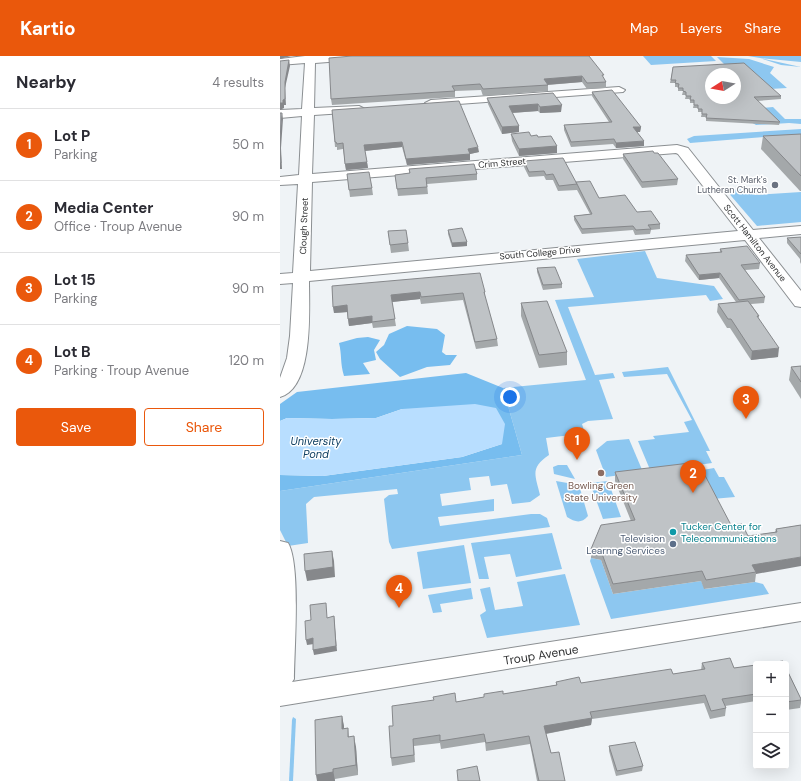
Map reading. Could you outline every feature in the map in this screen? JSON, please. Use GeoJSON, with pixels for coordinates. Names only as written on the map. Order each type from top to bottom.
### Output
{"type":"FeatureCollection","features":[{"type":"Feature","properties":{"kind":"street"},"geometry":{"type":"LineString","coordinates":[[280,62],[310,58],[368,56]]}},
{"type":"Feature","properties":{"kind":"street","name":"Clough Street"},"geometry":{"type":"LineString","coordinates":[[280,391],[287,384],[291,375],[288,359],[302,277],[310,58]]}},
{"type":"Feature","properties":{"kind":"street"},"geometry":{"type":"LineString","coordinates":[[422,104],[619,90]]}},
{"type":"Feature","properties":{"kind":"street"},"geometry":{"type":"LineString","coordinates":[[280,114],[369,108]]}},
{"type":"Feature","properties":{"kind":"street","name":"Crim Street"},"geometry":{"type":"LineString","coordinates":[[280,181],[677,149]]}},
{"type":"Feature","properties":{"kind":"street","name":"Scott Hamilton Avenue"},"geometry":{"type":"LineString","coordinates":[[677,149],[683,152],[801,302]]}},
{"type":"Feature","properties":{"kind":"street","name":"South College Drive"},"geometry":{"type":"LineString","coordinates":[[280,279],[801,230]]}},
{"type":"Feature","properties":{"kind":"street"},"geometry":{"type":"LineString","coordinates":[[280,549],[283,583],[280,679]]}},
{"type":"Feature","properties":{"kind":"street","name":"Troup Avenue"},"geometry":{"type":"LineString","coordinates":[[280,695],[801,612]]}},
{"type":"Feature","properties":{"kind":"shaded area"},"geometry":{"type":"Polygon","coordinates":[[[643,56],[711,56],[716,61],[651,65],[643,56]]]}},
{"type":"Feature","properties":{"kind":"shaded area"},"geometry":{"type":"Polygon","coordinates":[[[748,56],[801,56],[801,62],[760,58],[748,56]]]}},
{"type":"Feature","properties":{"kind":"shaded area"},"geometry":{"type":"Polygon","coordinates":[[[717,57],[749,59],[774,67],[770,73],[787,88],[770,89],[741,74],[741,68],[727,67],[717,57]]]}},
{"type":"Feature","properties":{"kind":"shaded area"},"geometry":{"type":"Polygon","coordinates":[[[760,58],[801,67],[781,65],[760,58]]]}},
{"type":"Feature","properties":{"kind":"shaded area"},"geometry":{"type":"Polygon","coordinates":[[[773,107],[785,119],[801,119],[801,124],[789,123],[756,125],[751,122],[761,108],[773,107]]]}},
{"type":"Feature","properties":{"kind":"shaded area"},"geometry":{"type":"Polygon","coordinates":[[[801,129],[801,134],[690,143],[687,139],[694,136],[801,129]]]}},
{"type":"Feature","properties":{"kind":"shaded area"},"geometry":{"type":"Polygon","coordinates":[[[749,189],[755,195],[801,192],[801,222],[757,226],[726,190],[749,189]]]}},
{"type":"Feature","properties":{"kind":"shaded area"},"geometry":{"type":"Polygon","coordinates":[[[645,251],[657,278],[714,286],[723,299],[710,301],[706,295],[568,307],[595,375],[613,373],[615,378],[599,380],[613,419],[588,421],[582,424],[587,440],[583,443],[574,444],[571,435],[546,438],[549,455],[536,468],[536,477],[540,495],[530,502],[512,504],[507,484],[491,486],[489,476],[469,478],[471,490],[440,494],[442,506],[494,499],[494,511],[438,517],[440,526],[540,514],[547,518],[550,527],[392,549],[389,542],[384,499],[389,495],[398,494],[397,489],[314,497],[306,504],[308,543],[288,546],[280,530],[280,491],[522,455],[503,388],[586,380],[555,300],[594,297],[577,259],[645,251]]]}},
{"type":"Feature","properties":{"kind":"shaded area"},"geometry":{"type":"Polygon","coordinates":[[[407,326],[437,329],[445,335],[442,352],[446,355],[457,355],[450,365],[427,367],[400,377],[380,359],[376,352],[384,345],[389,334],[407,326]]]}},
{"type":"Feature","properties":{"kind":"shaded area"},"geometry":{"type":"Polygon","coordinates":[[[368,337],[380,340],[374,350],[376,360],[363,363],[370,374],[344,376],[339,343],[357,338],[368,337]]]}},
{"type":"Feature","properties":{"kind":"shaded area"},"geometry":{"type":"Polygon","coordinates":[[[668,367],[710,451],[706,451],[712,463],[651,472],[638,441],[655,439],[653,436],[689,432],[684,422],[692,420],[667,374],[624,377],[622,372],[668,367]]]}},
{"type":"Feature","properties":{"kind":"shaded area"},"geometry":{"type":"Polygon","coordinates":[[[466,373],[503,388],[522,455],[280,491],[280,475],[323,476],[462,457],[502,444],[402,409],[376,418],[287,418],[280,421],[280,404],[297,392],[466,373]]]}},
{"type":"Feature","properties":{"kind":"shaded area"},"geometry":{"type":"Polygon","coordinates":[[[629,439],[643,472],[606,477],[596,450],[607,441],[629,439]]]}},
{"type":"Feature","properties":{"kind":"shaded area"},"geometry":{"type":"Polygon","coordinates":[[[558,465],[567,465],[575,479],[554,474],[553,467],[558,465]]]}},
{"type":"Feature","properties":{"kind":"shaded area"},"geometry":{"type":"Polygon","coordinates":[[[714,468],[719,477],[724,477],[735,497],[712,499],[697,471],[714,468]]]}},
{"type":"Feature","properties":{"kind":"shaded area"},"geometry":{"type":"Polygon","coordinates":[[[556,481],[579,485],[588,516],[585,519],[578,521],[567,517],[556,481]]]}},
{"type":"Feature","properties":{"kind":"shaded area"},"geometry":{"type":"Polygon","coordinates":[[[608,481],[621,517],[603,519],[590,483],[608,481]]]}},
{"type":"Feature","properties":{"kind":"shaded area"},"geometry":{"type":"Polygon","coordinates":[[[552,533],[562,569],[516,577],[510,554],[484,557],[489,579],[479,579],[471,543],[552,533]]]}},
{"type":"Feature","properties":{"kind":"shaded area"},"geometry":{"type":"Polygon","coordinates":[[[464,545],[471,583],[423,589],[417,552],[464,545]]]}},
{"type":"Feature","properties":{"kind":"shaded area"},"geometry":{"type":"Polygon","coordinates":[[[591,558],[601,560],[613,594],[701,581],[705,589],[755,582],[763,584],[769,594],[611,619],[590,561],[591,558]]]}},
{"type":"Feature","properties":{"kind":"shaded area"},"geometry":{"type":"Polygon","coordinates":[[[565,574],[580,625],[487,638],[480,615],[486,611],[480,589],[490,587],[495,610],[523,606],[517,582],[565,574]]]}},
{"type":"Feature","properties":{"kind":"shaded area"},"geometry":{"type":"Polygon","coordinates":[[[471,588],[473,599],[440,604],[442,612],[433,613],[428,595],[471,588]]]}},
{"type":"Feature","properties":{"kind":"shaded area"},"geometry":{"type":"Polygon","coordinates":[[[293,717],[296,719],[293,781],[289,781],[292,720],[293,717]]]}},
{"type":"Feature","properties":{"kind":"water","name":"University Pond"},"geometry":{"type":"Polygon","coordinates":[[[475,404],[496,408],[505,424],[502,444],[462,457],[323,476],[280,475],[280,421],[287,418],[376,418],[402,409],[475,404]]]}},
{"type":"Feature","properties":{"kind":"building"},"geometry":{"type":"Polygon","coordinates":[[[352,56],[589,56],[604,75],[602,75],[606,82],[587,83],[582,76],[544,79],[548,85],[483,89],[480,84],[452,86],[455,91],[331,99],[329,58],[352,56]]]}},
{"type":"Feature","properties":{"kind":"building"},"geometry":{"type":"Polygon","coordinates":[[[289,60],[285,82],[285,99],[283,100],[283,103],[280,103],[280,61],[289,60]]]}},
{"type":"Feature","properties":{"kind":"building"},"geometry":{"type":"Polygon","coordinates":[[[744,63],[781,96],[754,97],[780,122],[706,118],[707,114],[702,114],[702,109],[698,109],[698,105],[694,105],[694,100],[690,100],[691,96],[686,96],[686,92],[683,91],[683,88],[678,88],[679,84],[675,83],[676,80],[671,80],[673,67],[744,63]]]}},
{"type":"Feature","properties":{"kind":"building"},"geometry":{"type":"Polygon","coordinates":[[[612,90],[641,127],[633,127],[644,141],[616,143],[614,139],[571,142],[564,125],[612,122],[592,92],[612,90]]]}},
{"type":"Feature","properties":{"kind":"building"},"geometry":{"type":"Polygon","coordinates":[[[553,93],[562,105],[540,107],[538,104],[509,106],[519,126],[502,127],[487,98],[553,93]]]}},
{"type":"Feature","properties":{"kind":"building"},"geometry":{"type":"Polygon","coordinates":[[[459,101],[478,147],[468,149],[470,154],[406,159],[402,142],[364,145],[367,162],[345,164],[343,143],[337,144],[335,142],[332,110],[459,101]]]}},
{"type":"Feature","properties":{"kind":"building"},"geometry":{"type":"Polygon","coordinates":[[[280,113],[282,113],[280,138],[280,113]]]}},
{"type":"Feature","properties":{"kind":"building"},"geometry":{"type":"Polygon","coordinates":[[[529,132],[531,136],[551,136],[557,146],[519,149],[511,134],[529,132]]]}},
{"type":"Feature","properties":{"kind":"building"},"geometry":{"type":"Polygon","coordinates":[[[801,134],[801,176],[763,136],[801,134]]]}},
{"type":"Feature","properties":{"kind":"building"},"geometry":{"type":"Polygon","coordinates":[[[653,151],[654,153],[658,153],[678,179],[642,182],[623,154],[653,151]]]}},
{"type":"Feature","properties":{"kind":"building"},"geometry":{"type":"Polygon","coordinates":[[[563,158],[577,184],[559,186],[553,174],[546,175],[544,171],[529,172],[524,161],[563,158]]]}},
{"type":"Feature","properties":{"kind":"building"},"geometry":{"type":"Polygon","coordinates":[[[474,164],[477,174],[426,178],[427,187],[397,189],[395,175],[410,173],[409,169],[474,164]]]}},
{"type":"Feature","properties":{"kind":"building"},"geometry":{"type":"Polygon","coordinates":[[[369,172],[372,188],[349,190],[347,174],[369,172]]]}},
{"type":"Feature","properties":{"kind":"building"},"geometry":{"type":"Polygon","coordinates":[[[590,181],[599,198],[625,195],[637,212],[651,211],[660,224],[648,225],[651,229],[636,230],[633,226],[582,229],[574,216],[592,214],[576,182],[590,181]]]}},
{"type":"Feature","properties":{"kind":"building"},"geometry":{"type":"Polygon","coordinates":[[[462,228],[467,242],[452,243],[448,230],[462,228]]]}},
{"type":"Feature","properties":{"kind":"building"},"geometry":{"type":"Polygon","coordinates":[[[406,230],[408,243],[390,245],[388,231],[406,230]]]}},
{"type":"Feature","properties":{"kind":"building"},"geometry":{"type":"Polygon","coordinates":[[[801,237],[801,254],[787,238],[801,237]]]}},
{"type":"Feature","properties":{"kind":"building"},"geometry":{"type":"Polygon","coordinates":[[[747,246],[760,263],[741,265],[765,297],[739,300],[720,273],[699,275],[686,255],[722,252],[720,249],[747,246]]]}},
{"type":"Feature","properties":{"kind":"building"},"geometry":{"type":"Polygon","coordinates":[[[555,267],[562,284],[543,285],[537,268],[555,267]]]}},
{"type":"Feature","properties":{"kind":"building"},"geometry":{"type":"Polygon","coordinates":[[[480,273],[497,339],[475,342],[463,293],[421,297],[420,292],[391,295],[395,319],[372,322],[372,316],[348,319],[347,305],[333,307],[332,286],[480,273]]]}},
{"type":"Feature","properties":{"kind":"building"},"geometry":{"type":"Polygon","coordinates":[[[547,301],[567,352],[539,355],[521,303],[547,301]]]}},
{"type":"Feature","properties":{"kind":"building"},"geometry":{"type":"Polygon","coordinates":[[[748,301],[779,348],[752,351],[731,319],[728,319],[718,304],[748,301]]]}},
{"type":"Feature","properties":{"kind":"building"},"geometry":{"type":"Polygon","coordinates":[[[801,366],[801,382],[791,367],[801,366]]]}},
{"type":"Feature","properties":{"kind":"building","name":"Tucker Center for Telecommunications"},"geometry":{"type":"Polygon","coordinates":[[[698,462],[731,525],[742,524],[748,536],[777,532],[776,529],[801,525],[801,557],[752,565],[756,572],[706,580],[702,571],[613,584],[601,551],[591,549],[601,525],[635,520],[615,472],[698,462]]]}},
{"type":"Feature","properties":{"kind":"building"},"geometry":{"type":"Polygon","coordinates":[[[332,551],[333,567],[305,571],[304,554],[332,551]]]}},
{"type":"Feature","properties":{"kind":"building"},"geometry":{"type":"Polygon","coordinates":[[[326,603],[327,618],[334,616],[336,646],[313,650],[313,638],[306,640],[305,621],[311,620],[310,605],[326,603]]]}},
{"type":"Feature","properties":{"kind":"building"},"geometry":{"type":"Polygon","coordinates":[[[730,658],[734,668],[753,665],[753,694],[722,699],[726,708],[711,711],[705,695],[590,712],[592,718],[544,726],[551,753],[559,752],[565,781],[539,781],[529,736],[486,743],[484,734],[440,741],[440,735],[413,739],[414,755],[391,758],[389,726],[393,726],[392,706],[434,700],[433,697],[455,693],[456,702],[484,697],[484,694],[503,691],[503,694],[557,685],[556,682],[579,677],[581,683],[671,669],[673,674],[705,669],[702,663],[730,658]]]}},
{"type":"Feature","properties":{"kind":"building"},"geometry":{"type":"Polygon","coordinates":[[[789,674],[801,699],[789,702],[789,674]]]}},
{"type":"Feature","properties":{"kind":"building"},"geometry":{"type":"Polygon","coordinates":[[[342,716],[342,729],[348,728],[348,737],[354,736],[356,765],[333,769],[333,772],[316,775],[315,720],[342,716]]]}},
{"type":"Feature","properties":{"kind":"building"},"geometry":{"type":"Polygon","coordinates":[[[635,742],[643,766],[617,771],[609,746],[635,742]]]}},
{"type":"Feature","properties":{"kind":"building"},"geometry":{"type":"Polygon","coordinates":[[[477,766],[480,781],[458,781],[457,770],[477,766]]]}},
{"type":"Feature","properties":{"kind":"place","name":"St. Mark's Lutheran Church"},"geometry":{"type":"Point","coordinates":[775,185]}},
{"type":"Feature","properties":{"kind":"place","name":"Lot 15"},"geometry":{"type":"Point","coordinates":[746,419]}},
{"type":"Feature","properties":{"kind":"place","name":"Lot P"},"geometry":{"type":"Point","coordinates":[577,460]}},
{"type":"Feature","properties":{"kind":"place","name":"Bowling Green State University"},"geometry":{"type":"Point","coordinates":[601,473]}},
{"type":"Feature","properties":{"kind":"place","name":"Media Center"},"geometry":{"type":"Point","coordinates":[693,493]}},
{"type":"Feature","properties":{"kind":"place","name":"Tucker Center for Telecommunications"},"geometry":{"type":"Point","coordinates":[673,532]}},
{"type":"Feature","properties":{"kind":"place","name":"Television Learnng Services"},"geometry":{"type":"Point","coordinates":[673,544]}},
{"type":"Feature","properties":{"kind":"place","name":"Lot B"},"geometry":{"type":"Point","coordinates":[399,608]}}]}
